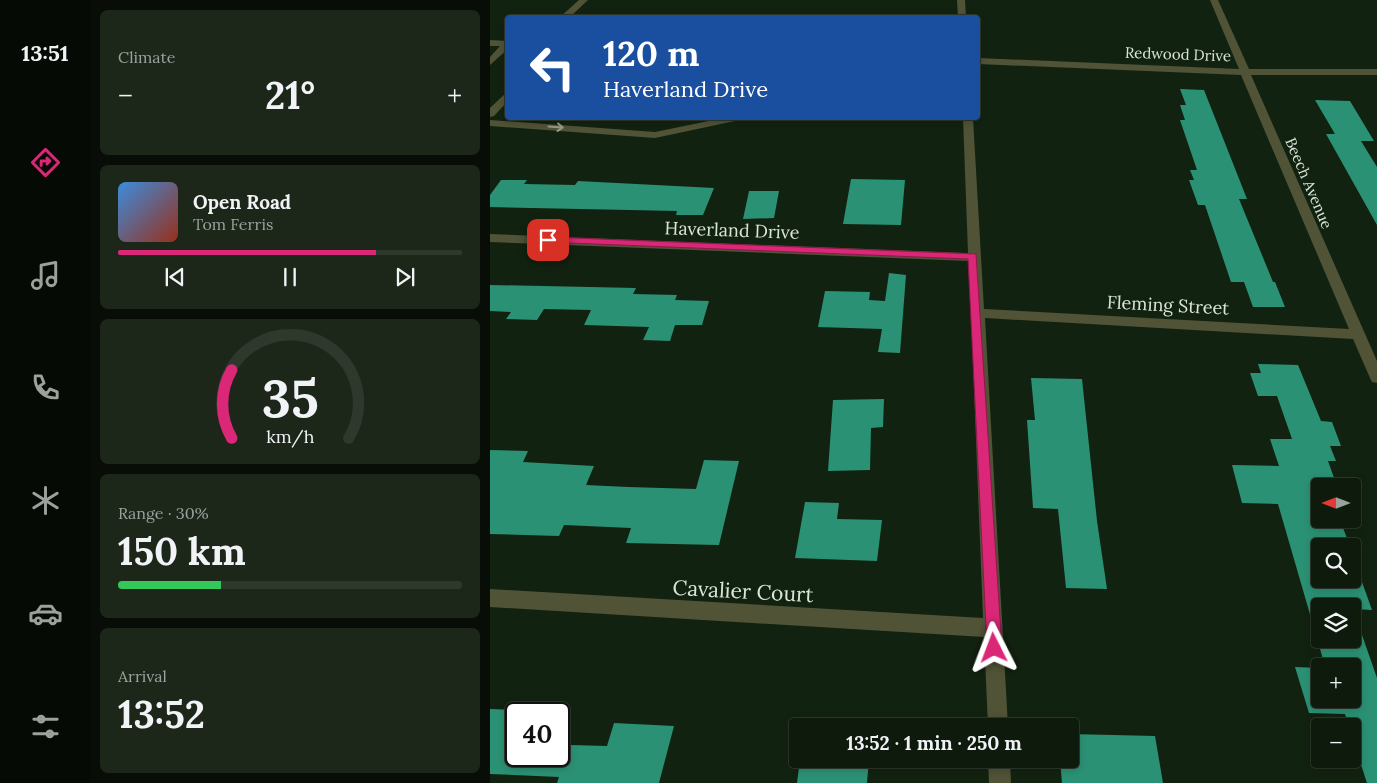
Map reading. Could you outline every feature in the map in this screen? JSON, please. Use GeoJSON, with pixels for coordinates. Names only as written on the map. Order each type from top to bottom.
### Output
{"type":"FeatureCollection","features":[{"type":"Feature","properties":{"kind":"street"},"geometry":{"type":"LineString","coordinates":[[567,15],[584,0]]}},
{"type":"Feature","properties":{"kind":"street"},"geometry":{"type":"LineString","coordinates":[[961,0],[962,15]]}},
{"type":"Feature","properties":{"kind":"street","name":"Beech Avenue"},"geometry":{"type":"LineString","coordinates":[[1214,0],[1377,378]]}},
{"type":"Feature","properties":{"kind":"street"},"geometry":{"type":"LineString","coordinates":[[490,43],[505,44]]}},
{"type":"Feature","properties":{"kind":"street"},"geometry":{"type":"LineString","coordinates":[[490,62],[505,46]]}},
{"type":"Feature","properties":{"kind":"street","name":"Redwood Drive"},"geometry":{"type":"LineString","coordinates":[[980,61],[1246,72],[1377,72]]}},
{"type":"Feature","properties":{"kind":"street"},"geometry":{"type":"LineString","coordinates":[[490,114],[505,97]]}},
{"type":"Feature","properties":{"kind":"street"},"geometry":{"type":"LineString","coordinates":[[582,128],[588,120]]}},
{"type":"Feature","properties":{"kind":"street"},"geometry":{"type":"LineString","coordinates":[[490,123],[535,121],[582,128],[655,135],[726,120]]}},
{"type":"Feature","properties":{"kind":"street"},"geometry":{"type":"LineString","coordinates":[[968,120],[973,257],[998,718]]}},
{"type":"Feature","properties":{"kind":"street","name":"Haverland Drive"},"geometry":{"type":"LineString","coordinates":[[490,238],[973,257]]}},
{"type":"Feature","properties":{"kind":"street","name":"Fleming Street"},"geometry":{"type":"LineString","coordinates":[[976,313],[1358,334]]}},
{"type":"Feature","properties":{"kind":"street","name":"Cavalier Court"},"geometry":{"type":"LineString","coordinates":[[490,598],[993,628]]}},
{"type":"Feature","properties":{"kind":"street"},"geometry":{"type":"LineString","coordinates":[[999,768],[1000,783]]}},
{"type":"Feature","properties":{"kind":"building"},"geometry":{"type":"Polygon","coordinates":[[[1180,89],[1204,90],[1247,199],[1239,199],[1285,307],[1253,307],[1244,282],[1231,282],[1205,205],[1198,205],[1189,180],[1194,180],[1190,170],[1197,170],[1180,120],[1185,120],[1180,105],[1186,105],[1180,89]]]}},
{"type":"Feature","properties":{"kind":"building"},"geometry":{"type":"Polygon","coordinates":[[[1315,100],[1350,101],[1374,141],[1361,141],[1377,167],[1377,225],[1326,134],[1335,134],[1315,100]]]}},
{"type":"Feature","properties":{"kind":"building"},"geometry":{"type":"Polygon","coordinates":[[[851,179],[905,180],[901,225],[843,224],[851,179]]]}},
{"type":"Feature","properties":{"kind":"building"},"geometry":{"type":"Polygon","coordinates":[[[501,180],[527,180],[524,184],[575,185],[578,181],[714,188],[703,215],[676,215],[677,211],[490,207],[490,195],[501,180]]]}},
{"type":"Feature","properties":{"kind":"building"},"geometry":{"type":"Polygon","coordinates":[[[749,191],[779,191],[774,218],[743,219],[749,191]]]}},
{"type":"Feature","properties":{"kind":"building"},"geometry":{"type":"Polygon","coordinates":[[[889,273],[906,275],[900,353],[878,352],[882,329],[818,327],[825,291],[870,292],[869,300],[885,301],[889,273]]]}},
{"type":"Feature","properties":{"kind":"building"},"geometry":{"type":"Polygon","coordinates":[[[490,285],[636,288],[633,294],[677,295],[675,300],[709,301],[702,325],[675,325],[670,341],[643,340],[649,327],[584,325],[591,310],[544,309],[537,320],[506,319],[511,312],[490,311],[490,285]]]}},
{"type":"Feature","properties":{"kind":"building"},"geometry":{"type":"Polygon","coordinates":[[[1258,364],[1298,365],[1321,421],[1332,422],[1341,446],[1330,446],[1336,461],[1328,461],[1334,478],[1311,478],[1311,528],[1343,528],[1347,538],[1311,538],[1311,588],[1361,588],[1361,579],[1372,610],[1361,609],[1361,598],[1311,598],[1311,618],[1278,504],[1242,503],[1232,465],[1279,466],[1270,439],[1292,439],[1277,396],[1258,396],[1250,373],[1261,373],[1258,364]]]}},
{"type":"Feature","properties":{"kind":"building"},"geometry":{"type":"Polygon","coordinates":[[[1031,378],[1082,379],[1097,521],[1107,589],[1066,588],[1058,509],[1033,508],[1027,420],[1035,420],[1031,378]]]}},
{"type":"Feature","properties":{"kind":"building"},"geometry":{"type":"Polygon","coordinates":[[[884,399],[883,427],[871,428],[870,470],[828,471],[833,400],[884,399]]]}},
{"type":"Feature","properties":{"kind":"building"},"geometry":{"type":"Polygon","coordinates":[[[490,450],[528,451],[523,462],[594,466],[586,485],[628,487],[696,489],[704,460],[739,461],[719,545],[626,543],[631,528],[564,525],[559,536],[490,534],[490,450]]]}},
{"type":"Feature","properties":{"kind":"building"},"geometry":{"type":"Polygon","coordinates":[[[805,502],[839,503],[837,519],[882,520],[877,561],[795,558],[805,502]]]}},
{"type":"Feature","properties":{"kind":"building"},"geometry":{"type":"Polygon","coordinates":[[[1361,632],[1377,678],[1377,783],[1367,783],[1361,765],[1361,718],[1346,718],[1345,714],[1309,713],[1295,667],[1311,668],[1311,708],[1361,708],[1361,658],[1323,658],[1320,648],[1361,648],[1361,632]]]}},
{"type":"Feature","properties":{"kind":"building"},"geometry":{"type":"Polygon","coordinates":[[[490,709],[505,710],[505,767],[570,767],[570,745],[607,746],[614,723],[674,726],[659,783],[557,783],[559,777],[490,774],[490,709]]]}},
{"type":"Feature","properties":{"kind":"building"},"geometry":{"type":"Polygon","coordinates":[[[1079,734],[1155,736],[1163,783],[1062,783],[1061,768],[1079,768],[1079,734]]]}},
{"type":"Feature","properties":{"kind":"building"},"geometry":{"type":"Polygon","coordinates":[[[799,768],[868,768],[867,783],[797,783],[799,768]]]}},
{"type":"Feature","properties":{"kind":"route"},"geometry":{"type":"LineString","coordinates":[[548,240],[973,257],[994,648]]}}]}
